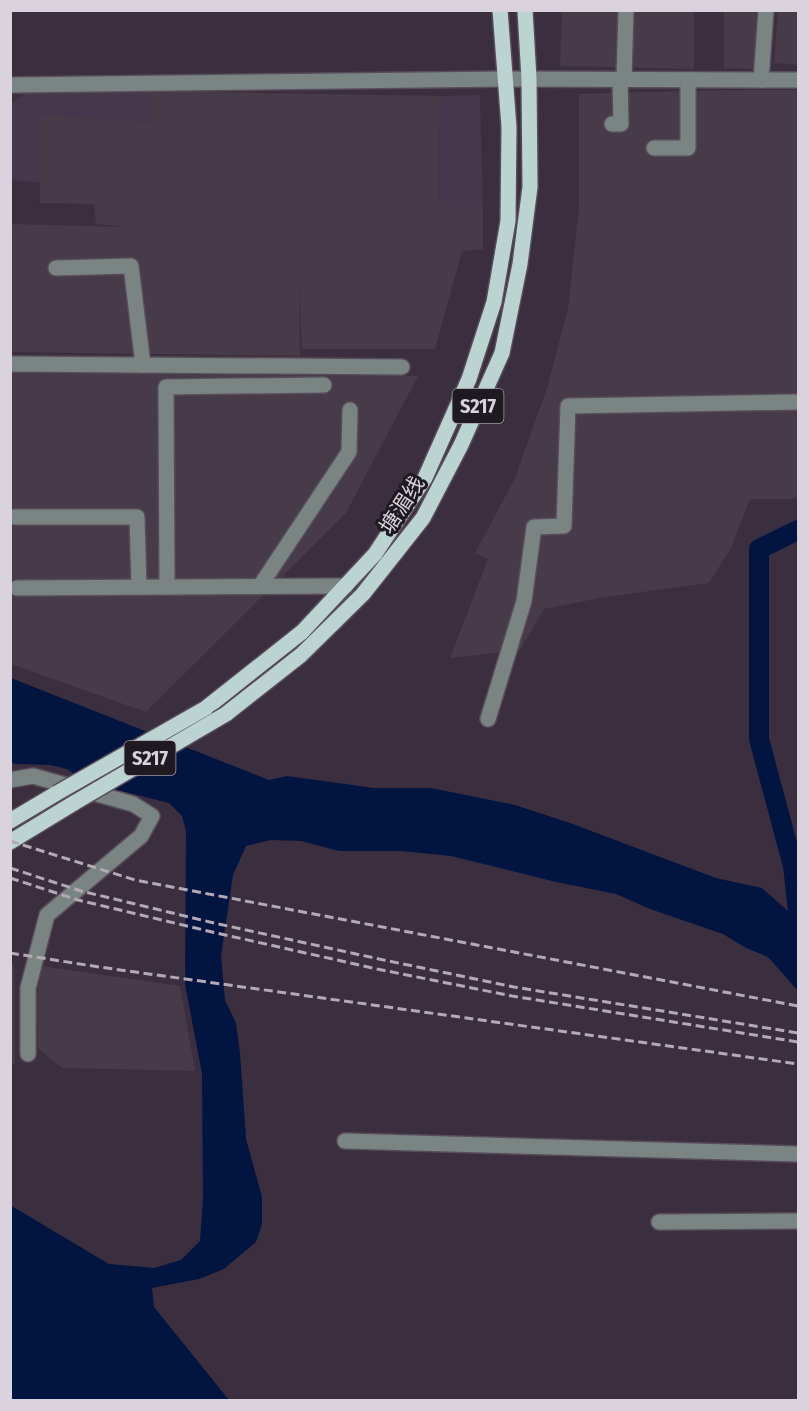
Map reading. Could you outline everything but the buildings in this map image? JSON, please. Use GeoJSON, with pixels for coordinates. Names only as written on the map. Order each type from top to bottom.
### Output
{"type":"FeatureCollection","features":[{"type":"Feature","properties":{"kind":"main road","name":"S217"},"geometry":{"type":"LineString","coordinates":[[10,821],[207,708],[302,632],[375,554],[425,478],[469,379],[490,313],[508,221],[509,127],[500,10]]}},
{"type":"Feature","properties":{"kind":"main road","name":"塘湄线"},"geometry":{"type":"LineString","coordinates":[[10,842],[226,714],[301,655],[363,594],[423,518],[461,445],[501,353],[520,264],[530,188],[529,79],[525,10]]}},
{"type":"Feature","properties":{"kind":"street"},"geometry":{"type":"LineString","coordinates":[[612,124],[621,124],[626,10]]}},
{"type":"Feature","properties":{"kind":"street"},"geometry":{"type":"LineString","coordinates":[[761,80],[766,10]]}},
{"type":"Feature","properties":{"kind":"street"},"geometry":{"type":"LineString","coordinates":[[10,85],[505,79],[798,80]]}},
{"type":"Feature","properties":{"kind":"street"},"geometry":{"type":"LineString","coordinates":[[654,148],[688,148],[688,80]]}},
{"type":"Feature","properties":{"kind":"street"},"geometry":{"type":"LineString","coordinates":[[56,268],[131,266],[143,365]]}},
{"type":"Feature","properties":{"kind":"street"},"geometry":{"type":"LineString","coordinates":[[10,364],[402,366]]}},
{"type":"Feature","properties":{"kind":"street"},"geometry":{"type":"LineString","coordinates":[[167,587],[166,387],[324,385]]}},
{"type":"Feature","properties":{"kind":"street"},"geometry":{"type":"LineString","coordinates":[[488,719],[524,602],[534,528],[564,526],[568,406],[798,402]]}},
{"type":"Feature","properties":{"kind":"street"},"geometry":{"type":"LineString","coordinates":[[260,586],[349,452],[350,410]]}},
{"type":"Feature","properties":{"kind":"street"},"geometry":{"type":"LineString","coordinates":[[15,517],[137,517],[139,587]]}},
{"type":"Feature","properties":{"kind":"street"},"geometry":{"type":"LineString","coordinates":[[17,588],[346,586]]}},
{"type":"Feature","properties":{"kind":"street"},"geometry":{"type":"LineString","coordinates":[[10,780],[33,776],[133,804],[152,816],[141,836],[47,915],[28,988],[28,1054]]}},
{"type":"Feature","properties":{"kind":"street"},"geometry":{"type":"LineString","coordinates":[[345,1142],[798,1154]]}},
{"type":"Feature","properties":{"kind":"street"},"geometry":{"type":"LineString","coordinates":[[659,1222],[798,1221]]}},
{"type":"Feature","properties":{"kind":"shaded area"},"geometry":{"type":"Polygon","coordinates":[[[562,11],[694,11],[694,69],[560,66],[562,11]]]}},
{"type":"Feature","properties":{"kind":"shaded area"},"geometry":{"type":"Polygon","coordinates":[[[724,11],[761,11],[758,69],[724,68],[724,11]]]}},
{"type":"Feature","properties":{"kind":"shaded area"},"geometry":{"type":"Polygon","coordinates":[[[778,11],[798,11],[798,65],[774,63],[778,11]]]}},
{"type":"Feature","properties":{"kind":"shaded area"},"geometry":{"type":"Polygon","coordinates":[[[798,90],[798,497],[750,499],[731,548],[709,583],[605,597],[544,609],[520,650],[450,658],[488,559],[475,553],[515,478],[547,388],[568,308],[579,208],[579,94],[798,90]]]}},
{"type":"Feature","properties":{"kind":"shaded area"},"geometry":{"type":"Polygon","coordinates":[[[150,91],[152,121],[39,115],[40,183],[11,180],[10,104],[27,92],[150,91]]]}},
{"type":"Feature","properties":{"kind":"shaded area"},"geometry":{"type":"Polygon","coordinates":[[[150,91],[440,96],[439,206],[483,206],[483,249],[462,251],[435,349],[302,349],[299,284],[300,356],[11,352],[11,224],[128,227],[96,224],[94,204],[40,203],[39,115],[152,121],[150,91]]]}},
{"type":"Feature","properties":{"kind":"shaded area"},"geometry":{"type":"Polygon","coordinates":[[[480,95],[483,206],[439,206],[440,96],[480,95]]]}},
{"type":"Feature","properties":{"kind":"shaded area"},"geometry":{"type":"Polygon","coordinates":[[[10,373],[418,376],[346,513],[146,712],[11,664],[10,373]]]}},
{"type":"Feature","properties":{"kind":"shaded area"},"geometry":{"type":"Polygon","coordinates":[[[11,965],[14,966],[15,1064],[11,1065],[11,965]]]}},
{"type":"Feature","properties":{"kind":"shaded area"},"geometry":{"type":"Polygon","coordinates":[[[41,966],[180,986],[195,1071],[62,1068],[38,1048],[37,998],[41,966]]]}},
{"type":"Feature","properties":{"kind":"water"},"geometry":{"type":"Polygon","coordinates":[[[11,678],[269,780],[287,776],[374,788],[431,788],[515,805],[570,823],[716,878],[762,888],[798,920],[798,991],[768,957],[746,948],[723,934],[650,909],[616,894],[451,856],[401,851],[339,851],[301,841],[271,840],[246,846],[233,875],[221,956],[225,1000],[236,1023],[246,1139],[262,1197],[262,1224],[256,1242],[224,1269],[199,1279],[152,1288],[154,1307],[229,1400],[11,1400],[10,1205],[109,1264],[154,1268],[181,1260],[200,1241],[203,1198],[202,1074],[185,984],[186,831],[182,816],[169,803],[85,782],[67,769],[50,765],[11,762],[11,678]]]}},
{"type":"Feature","properties":{"kind":"waterway"},"geometry":{"type":"LineString","coordinates":[[798,530],[759,549],[759,739],[793,866],[798,911]]}},
{"type":"Feature","properties":{"kind":"railway"},"geometry":{"type":"LineString","coordinates":[[10,841],[135,880],[798,1006]]}},
{"type":"Feature","properties":{"kind":"railway"},"geometry":{"type":"LineString","coordinates":[[10,868],[81,891],[379,959],[514,987],[798,1033]]}},
{"type":"Feature","properties":{"kind":"railway"},"geometry":{"type":"LineString","coordinates":[[10,878],[78,900],[377,969],[512,996],[798,1042]]}},
{"type":"Feature","properties":{"kind":"railway"},"geometry":{"type":"LineString","coordinates":[[10,953],[798,1064]]}}]}
